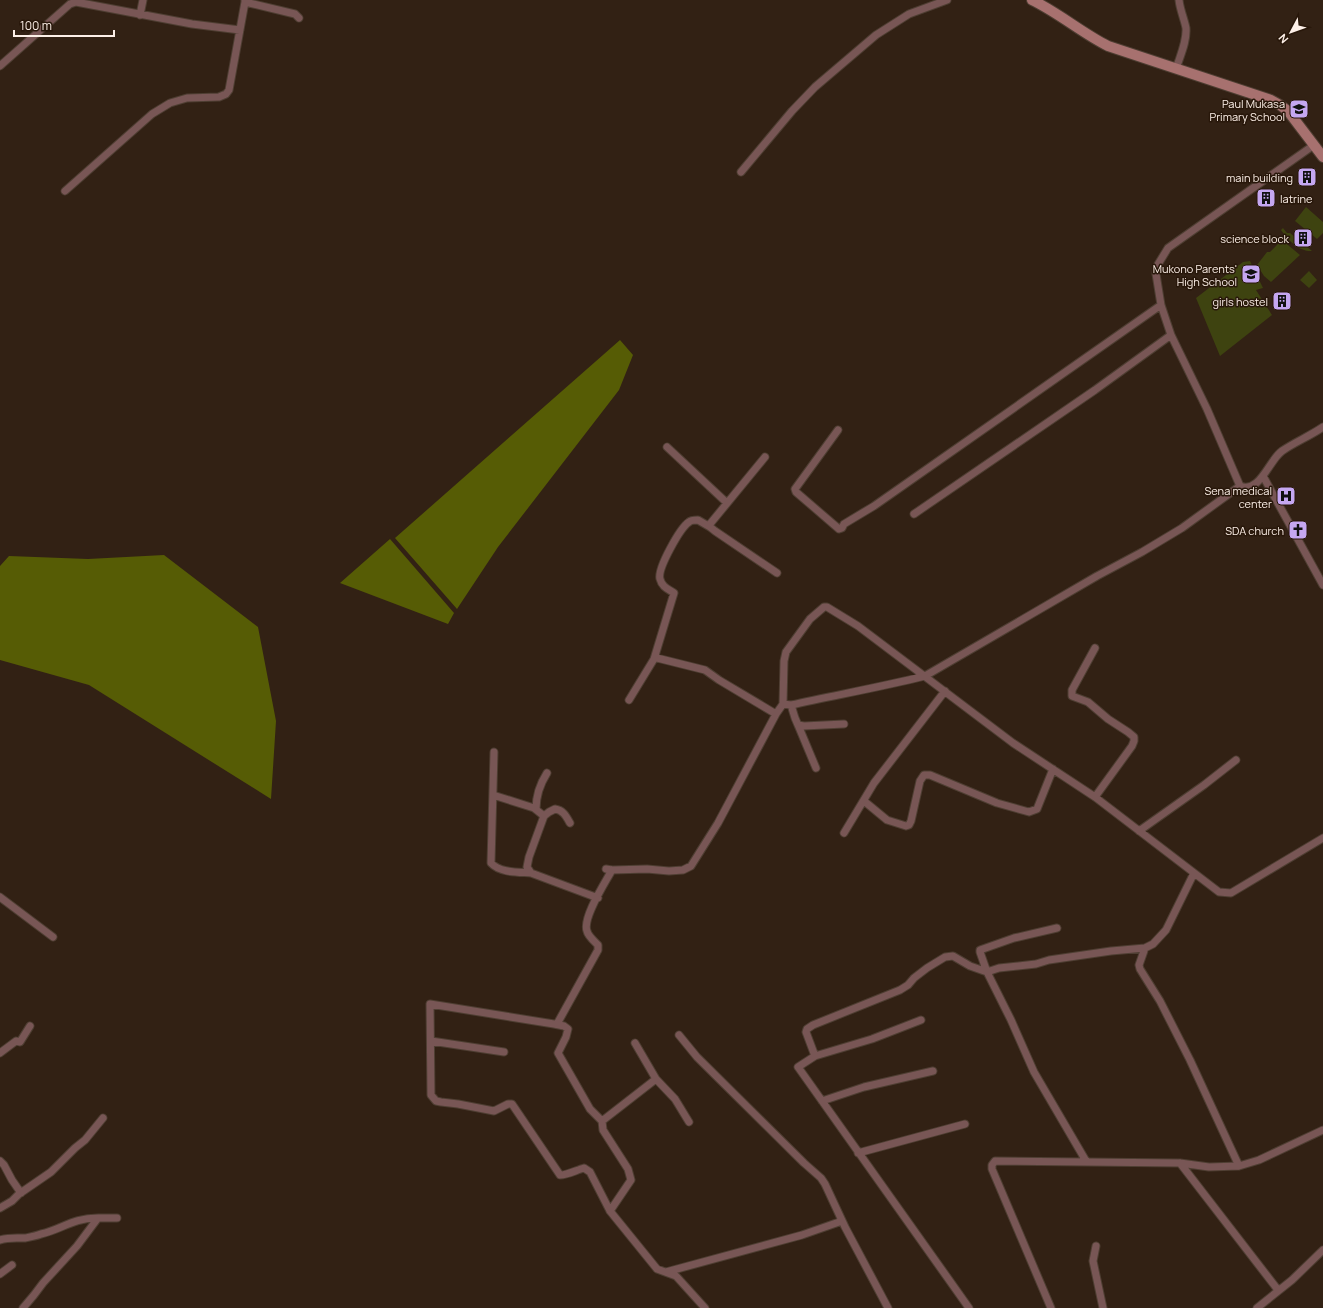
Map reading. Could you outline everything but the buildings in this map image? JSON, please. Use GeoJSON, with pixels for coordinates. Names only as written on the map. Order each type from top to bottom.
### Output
{"type":"FeatureCollection","features":[{"type":"Feature","properties":{"kind":"street"},"geometry":{"type":"LineString","coordinates":[[140,15],[142,0]]}},
{"type":"Feature","properties":{"kind":"street"},"geometry":{"type":"LineString","coordinates":[[741,172],[792,111],[815,87],[876,35],[909,14],[947,0]]}},
{"type":"Feature","properties":{"kind":"street"},"geometry":{"type":"LineString","coordinates":[[1032,0],[1067,20],[1092,38],[1108,46],[1271,100],[1288,111],[1323,157]]}},
{"type":"Feature","properties":{"kind":"street"},"geometry":{"type":"LineString","coordinates":[[1176,69],[1185,38],[1186,28],[1180,10],[1179,0]]}},
{"type":"Feature","properties":{"kind":"street"},"geometry":{"type":"LineString","coordinates":[[65,191],[152,114],[170,103],[187,98],[219,97],[226,94],[229,90],[245,1],[295,14],[299,18]]}},
{"type":"Feature","properties":{"kind":"street"},"geometry":{"type":"LineString","coordinates":[[0,66],[70,4],[76,2],[192,24],[240,30]]}},
{"type":"Feature","properties":{"kind":"street"},"geometry":{"type":"LineString","coordinates":[[1240,486],[1201,396],[1171,335],[1160,305],[1156,274],[1157,266],[1168,248],[1314,145]]}},
{"type":"Feature","properties":{"kind":"street"},"geometry":{"type":"LineString","coordinates":[[838,430],[795,489],[796,492],[839,529],[842,528],[844,524],[880,502],[1160,305]]}},
{"type":"Feature","properties":{"kind":"street"},"geometry":{"type":"LineString","coordinates":[[914,514],[1042,427],[1171,335]]}},
{"type":"Feature","properties":{"kind":"street"},"geometry":{"type":"LineString","coordinates":[[783,704],[791,705],[866,688],[894,684],[925,676],[1092,579],[1142,552],[1203,513],[1240,486],[1247,487],[1255,484],[1263,476],[1276,455],[1282,450],[1323,427]]}},
{"type":"Feature","properties":{"kind":"street"},"geometry":{"type":"LineString","coordinates":[[667,447],[727,503]]}},
{"type":"Feature","properties":{"kind":"street"},"geometry":{"type":"LineString","coordinates":[[710,527],[710,524],[765,457]]}},
{"type":"Feature","properties":{"kind":"street"},"geometry":{"type":"LineString","coordinates":[[1263,476],[1323,585]]}},
{"type":"Feature","properties":{"kind":"street"},"geometry":{"type":"LineString","coordinates":[[629,700],[654,659],[674,593],[663,586],[659,577],[661,568],[682,529],[690,521],[698,520],[710,527],[777,573]]}},
{"type":"Feature","properties":{"kind":"street"},"geometry":{"type":"LineString","coordinates":[[556,1024],[598,950],[598,945],[586,930],[586,923],[589,912],[598,898],[609,870],[647,869],[668,871],[683,870],[691,866],[718,824],[776,714],[783,704],[784,661],[786,652],[810,619],[824,607],[827,607],[858,626],[1013,743],[1095,797],[1219,892],[1231,893],[1323,838]]}},
{"type":"Feature","properties":{"kind":"street"},"geometry":{"type":"LineString","coordinates":[[1095,648],[1072,690],[1072,696],[1088,702],[1108,719],[1134,737],[1134,741],[1095,797]]}},
{"type":"Feature","properties":{"kind":"street"},"geometry":{"type":"LineString","coordinates":[[654,659],[658,658],[705,670],[776,714]]}},
{"type":"Feature","properties":{"kind":"street"},"geometry":{"type":"LineString","coordinates":[[844,833],[874,783],[945,691]]}},
{"type":"Feature","properties":{"kind":"street"},"geometry":{"type":"LineString","coordinates":[[791,705],[816,768]]}},
{"type":"Feature","properties":{"kind":"street"},"geometry":{"type":"LineString","coordinates":[[798,725],[844,724]]}},
{"type":"Feature","properties":{"kind":"street"},"geometry":{"type":"LineString","coordinates":[[494,752],[491,863],[495,867],[503,870],[531,872],[598,898]]}},
{"type":"Feature","properties":{"kind":"street"},"geometry":{"type":"LineString","coordinates":[[1139,831],[1204,785],[1236,760]]}},
{"type":"Feature","properties":{"kind":"street"},"geometry":{"type":"LineString","coordinates":[[864,801],[887,820],[906,826],[909,825],[920,782],[924,775],[930,775],[997,803],[1034,812],[1037,809],[1053,769]]}},
{"type":"Feature","properties":{"kind":"street"},"geometry":{"type":"LineString","coordinates":[[536,809],[538,792],[547,773]]}},
{"type":"Feature","properties":{"kind":"street"},"geometry":{"type":"LineString","coordinates":[[493,795],[536,809],[544,816]]}},
{"type":"Feature","properties":{"kind":"street"},"geometry":{"type":"LineString","coordinates":[[531,872],[527,867],[529,857],[544,816],[555,809],[559,810],[564,814],[570,823]]}},
{"type":"Feature","properties":{"kind":"street"},"geometry":{"type":"LineString","coordinates":[[815,1056],[806,1032],[807,1029],[900,990],[927,968],[945,957],[952,956],[970,966],[987,972],[1000,968],[1036,964],[1049,960],[1111,951],[1145,948],[1153,944],[1166,930],[1194,873]]}},
{"type":"Feature","properties":{"kind":"street"},"geometry":{"type":"LineString","coordinates":[[0,897],[53,937]]}},
{"type":"Feature","properties":{"kind":"street"},"geometry":{"type":"LineString","coordinates":[[1057,928],[1014,938],[980,950],[980,952],[987,972],[1011,1020],[1034,1072],[1086,1162]]}},
{"type":"Feature","properties":{"kind":"street"},"geometry":{"type":"LineString","coordinates":[[1145,948],[1139,965],[1140,969],[1160,1001],[1190,1060],[1239,1166]]}},
{"type":"Feature","properties":{"kind":"street"},"geometry":{"type":"LineString","coordinates":[[610,1211],[631,1180],[628,1169],[603,1130],[602,1121],[590,1109],[558,1053],[566,1037],[568,1029],[564,1026],[556,1024],[430,1004],[431,1095],[436,1101],[494,1111],[508,1104],[512,1104],[560,1175],[563,1176],[574,1170],[584,1168],[590,1172],[610,1211],[657,1269],[676,1276],[682,1280],[705,1308]]}},
{"type":"Feature","properties":{"kind":"street"},"geometry":{"type":"LineString","coordinates":[[921,1020],[872,1039],[815,1056],[798,1066],[858,1153],[969,1308]]}},
{"type":"Feature","properties":{"kind":"street"},"geometry":{"type":"LineString","coordinates":[[0,1053],[16,1041],[20,1042],[30,1026]]}},
{"type":"Feature","properties":{"kind":"street"},"geometry":{"type":"LineString","coordinates":[[679,1035],[697,1057],[821,1178],[888,1308]]}},
{"type":"Feature","properties":{"kind":"street"},"geometry":{"type":"LineString","coordinates":[[431,1041],[504,1052]]}},
{"type":"Feature","properties":{"kind":"street"},"geometry":{"type":"LineString","coordinates":[[635,1043],[656,1079],[675,1099],[689,1122]]}},
{"type":"Feature","properties":{"kind":"street"},"geometry":{"type":"LineString","coordinates":[[822,1101],[864,1087],[933,1071]]}},
{"type":"Feature","properties":{"kind":"street"},"geometry":{"type":"LineString","coordinates":[[602,1121],[656,1079]]}},
{"type":"Feature","properties":{"kind":"street"},"geometry":{"type":"LineString","coordinates":[[0,1208],[12,1201],[51,1172],[85,1140],[104,1118]]}},
{"type":"Feature","properties":{"kind":"street"},"geometry":{"type":"LineString","coordinates":[[858,1153],[965,1124]]}},
{"type":"Feature","properties":{"kind":"street"},"geometry":{"type":"LineString","coordinates":[[1051,1308],[992,1165],[995,1161],[1180,1163],[1209,1167],[1239,1166],[1259,1160],[1323,1130]]}},
{"type":"Feature","properties":{"kind":"street"},"geometry":{"type":"LineString","coordinates":[[0,1161],[21,1193]]}},
{"type":"Feature","properties":{"kind":"street"},"geometry":{"type":"LineString","coordinates":[[1180,1163],[1278,1290]]}},
{"type":"Feature","properties":{"kind":"street"},"geometry":{"type":"LineString","coordinates":[[0,1240],[6,1238],[25,1238],[42,1234],[76,1220],[86,1218],[118,1218]]}},
{"type":"Feature","properties":{"kind":"street"},"geometry":{"type":"LineString","coordinates":[[23,1308],[43,1283],[77,1246],[98,1218]]}},
{"type":"Feature","properties":{"kind":"street"},"geometry":{"type":"LineString","coordinates":[[665,1272],[802,1235],[842,1221]]}},
{"type":"Feature","properties":{"kind":"street"},"geometry":{"type":"LineString","coordinates":[[1096,1246],[1093,1260],[1103,1308]]}},
{"type":"Feature","properties":{"kind":"street"},"geometry":{"type":"LineString","coordinates":[[1257,1308],[1292,1280],[1323,1250]]}},
{"type":"Feature","properties":{"kind":"street"},"geometry":{"type":"LineString","coordinates":[[0,1274],[12,1265]]}},
{"type":"Feature","properties":{"kind":"green space"},"geometry":{"type":"Polygon","coordinates":[[[1306,207],[1323,222],[1323,233],[1317,239],[1295,221],[1306,207]]]}},
{"type":"Feature","properties":{"kind":"green space"},"geometry":{"type":"Polygon","coordinates":[[[1283,228],[1287,233],[1290,233],[1312,251],[1307,251],[1294,244],[1281,230],[1283,228]]]}},
{"type":"Feature","properties":{"kind":"green space"},"geometry":{"type":"Polygon","coordinates":[[[1282,240],[1300,255],[1271,282],[1264,276],[1257,265],[1267,252],[1270,252],[1282,240]]]}},
{"type":"Feature","properties":{"kind":"green space"},"geometry":{"type":"Polygon","coordinates":[[[1250,261],[1263,288],[1256,290],[1272,315],[1220,356],[1196,298],[1243,262],[1250,261]]]}},
{"type":"Feature","properties":{"kind":"green space"},"geometry":{"type":"Polygon","coordinates":[[[1309,271],[1317,280],[1309,288],[1300,280],[1309,271]]]}},
{"type":"Feature","properties":{"kind":"shaded area"},"geometry":{"type":"Polygon","coordinates":[[[620,340],[633,355],[619,390],[498,547],[457,609],[395,538],[620,340]]]}},
{"type":"Feature","properties":{"kind":"shaded area"},"geometry":{"type":"Polygon","coordinates":[[[390,539],[454,613],[448,624],[340,583],[390,539]]]}},
{"type":"Feature","properties":{"kind":"shaded area"},"geometry":{"type":"Polygon","coordinates":[[[164,555],[258,627],[276,721],[271,799],[89,685],[0,660],[0,566],[9,556],[88,559],[164,555]]]}},
{"type":"Feature","properties":{"kind":"place","name":"Paul Mukasa Primary School"},"geometry":{"type":"Point","coordinates":[1299,109]}},
{"type":"Feature","properties":{"kind":"place","name":"main building"},"geometry":{"type":"Point","coordinates":[1307,177]}},
{"type":"Feature","properties":{"kind":"place","name":"latrine"},"geometry":{"type":"Point","coordinates":[1266,198]}},
{"type":"Feature","properties":{"kind":"place","name":"science block"},"geometry":{"type":"Point","coordinates":[1303,238]}},
{"type":"Feature","properties":{"kind":"place","name":"Mukono Parents' High School"},"geometry":{"type":"Point","coordinates":[1251,274]}},
{"type":"Feature","properties":{"kind":"place","name":"girls hostel"},"geometry":{"type":"Point","coordinates":[1282,301]}},
{"type":"Feature","properties":{"kind":"place","name":"Sena medical center"},"geometry":{"type":"Point","coordinates":[1286,496]}},
{"type":"Feature","properties":{"kind":"place","name":"SDA church"},"geometry":{"type":"Point","coordinates":[1298,530]}}]}
